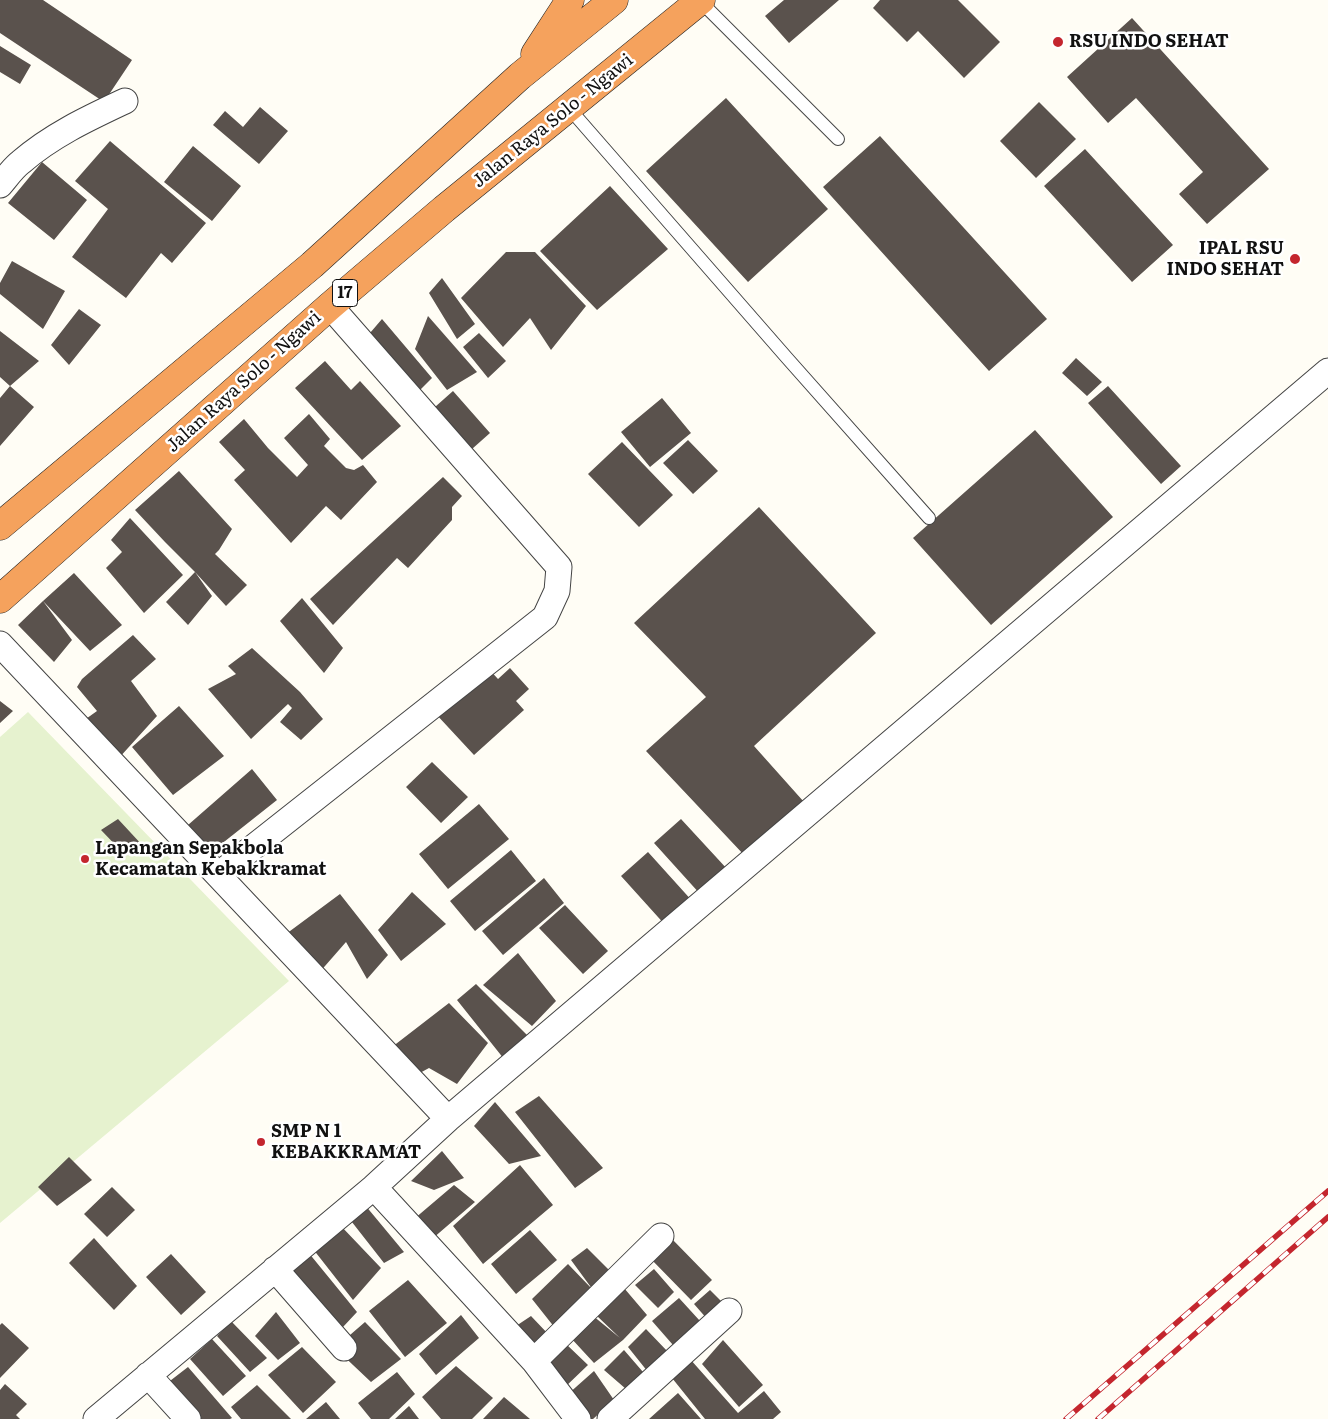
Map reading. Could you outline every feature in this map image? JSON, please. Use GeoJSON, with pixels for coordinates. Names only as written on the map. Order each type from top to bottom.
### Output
{"type":"FeatureCollection","features":[{"type":"Feature","properties":{"kind":"highway"},"geometry":{"type":"LineString","coordinates":[[520,76],[570,0]]}},
{"type":"Feature","properties":{"kind":"highway","name":"17"},"geometry":{"type":"LineString","coordinates":[[0,526],[312,265],[520,76],[614,0]]}},
{"type":"Feature","properties":{"kind":"highway","name":"Jalan Raya Solo - Ngawi"},"geometry":{"type":"LineString","coordinates":[[0,599],[330,306],[444,209],[701,0]]}},
{"type":"Feature","properties":{"kind":"street"},"geometry":{"type":"LineString","coordinates":[[0,185],[20,162],[52,138],[94,115],[125,101]]}},
{"type":"Feature","properties":{"kind":"street"},"geometry":{"type":"LineString","coordinates":[[218,875],[545,617],[557,591],[559,568],[330,306]]}},
{"type":"Feature","properties":{"kind":"street"},"geometry":{"type":"LineString","coordinates":[[96,1419],[374,1187],[448,1119],[1328,371]]}},
{"type":"Feature","properties":{"kind":"street"},"geometry":{"type":"LineString","coordinates":[[0,644],[448,1119]]}},
{"type":"Feature","properties":{"kind":"street"},"geometry":{"type":"LineString","coordinates":[[374,1187],[534,1361],[578,1419]]}},
{"type":"Feature","properties":{"kind":"street"},"geometry":{"type":"LineString","coordinates":[[534,1361],[661,1236]]}},
{"type":"Feature","properties":{"kind":"street"},"geometry":{"type":"LineString","coordinates":[[275,1268],[344,1348]]}},
{"type":"Feature","properties":{"kind":"street"},"geometry":{"type":"LineString","coordinates":[[610,1419],[729,1311]]}},
{"type":"Feature","properties":{"kind":"street"},"geometry":{"type":"LineString","coordinates":[[148,1375],[188,1419]]}},
{"type":"Feature","properties":{"kind":"lane"},"geometry":{"type":"LineString","coordinates":[[701,0],[838,139]]}},
{"type":"Feature","properties":{"kind":"lane"},"geometry":{"type":"LineString","coordinates":[[568,107],[929,518]]}},
{"type":"Feature","properties":{"kind":"green space","name":"Lapangan Sepakbola Kecamatan Kebakkramat"},"geometry":{"type":"Polygon","coordinates":[[[28,712],[289,981],[0,1223],[0,737],[28,712]]]}},
{"type":"Feature","properties":{"kind":"building"},"geometry":{"type":"Polygon","coordinates":[[[0,0],[43,0],[132,60],[104,102],[0,33],[0,0]]]}},
{"type":"Feature","properties":{"kind":"building"},"geometry":{"type":"Polygon","coordinates":[[[784,0],[839,0],[789,43],[765,16],[784,0]]]}},
{"type":"Feature","properties":{"kind":"building"},"geometry":{"type":"Polygon","coordinates":[[[880,0],[958,0],[1000,42],[964,78],[918,31],[907,42],[873,8],[880,0]]]}},
{"type":"Feature","properties":{"kind":"building"},"geometry":{"type":"Polygon","coordinates":[[[1132,18],[1269,169],[1207,224],[1179,194],[1203,172],[1136,98],[1108,123],[1067,77],[1132,18]]]}},
{"type":"Feature","properties":{"kind":"building"},"geometry":{"type":"Polygon","coordinates":[[[0,46],[31,65],[20,84],[0,72],[0,46]]]}},
{"type":"Feature","properties":{"kind":"building"},"geometry":{"type":"Polygon","coordinates":[[[726,98],[828,209],[748,282],[646,171],[726,98]]]}},
{"type":"Feature","properties":{"kind":"building"},"geometry":{"type":"Polygon","coordinates":[[[1039,102],[1076,139],[1036,178],[1000,141],[1039,102]]]}},
{"type":"Feature","properties":{"kind":"building"},"geometry":{"type":"Polygon","coordinates":[[[260,107],[288,131],[259,164],[213,125],[225,111],[243,127],[260,107]]]}},
{"type":"Feature","properties":{"kind":"building"},"geometry":{"type":"Polygon","coordinates":[[[880,136],[1047,319],[989,371],[823,187],[880,136]]]}},
{"type":"Feature","properties":{"kind":"building"},"geometry":{"type":"Polygon","coordinates":[[[110,141],[206,223],[172,263],[161,253],[126,298],[72,257],[108,209],[75,181],[110,141]]]}},
{"type":"Feature","properties":{"kind":"building"},"geometry":{"type":"Polygon","coordinates":[[[193,146],[241,186],[212,221],[164,182],[193,146]]]}},
{"type":"Feature","properties":{"kind":"building"},"geometry":{"type":"Polygon","coordinates":[[[1085,149],[1173,245],[1132,282],[1044,186],[1085,149]]]}},
{"type":"Feature","properties":{"kind":"building"},"geometry":{"type":"Polygon","coordinates":[[[42,162],[87,200],[54,240],[8,203],[42,162]]]}},
{"type":"Feature","properties":{"kind":"building"},"geometry":{"type":"Polygon","coordinates":[[[610,186],[668,249],[597,310],[540,251],[610,186]]]}},
{"type":"Feature","properties":{"kind":"building"},"geometry":{"type":"Polygon","coordinates":[[[506,252],[535,252],[586,306],[551,350],[530,318],[503,347],[461,298],[506,252]]]}},
{"type":"Feature","properties":{"kind":"building"},"geometry":{"type":"Polygon","coordinates":[[[12,261],[65,291],[43,329],[0,294],[0,283],[12,261]]]}},
{"type":"Feature","properties":{"kind":"building"},"geometry":{"type":"Polygon","coordinates":[[[442,278],[475,324],[457,339],[429,293],[442,278]]]}},
{"type":"Feature","properties":{"kind":"building"},"geometry":{"type":"Polygon","coordinates":[[[79,309],[101,325],[69,365],[51,345],[79,309]]]}},
{"type":"Feature","properties":{"kind":"building"},"geometry":{"type":"Polygon","coordinates":[[[428,316],[477,372],[447,390],[415,349],[428,316]]]}},
{"type":"Feature","properties":{"kind":"building"},"geometry":{"type":"Polygon","coordinates":[[[382,319],[432,378],[415,395],[364,340],[382,319]]]}},
{"type":"Feature","properties":{"kind":"building"},"geometry":{"type":"Polygon","coordinates":[[[0,331],[39,361],[10,386],[0,377],[0,331]]]}},
{"type":"Feature","properties":{"kind":"building"},"geometry":{"type":"Polygon","coordinates":[[[479,333],[506,361],[488,378],[463,347],[479,333]]]}},
{"type":"Feature","properties":{"kind":"building"},"geometry":{"type":"Polygon","coordinates":[[[1076,358],[1102,382],[1087,396],[1062,373],[1076,358]]]}},
{"type":"Feature","properties":{"kind":"building"},"geometry":{"type":"Polygon","coordinates":[[[325,361],[351,390],[360,381],[401,426],[362,460],[295,388],[325,361]]]}},
{"type":"Feature","properties":{"kind":"building"},"geometry":{"type":"Polygon","coordinates":[[[10,386],[34,407],[0,446],[0,398],[10,386]]]}},
{"type":"Feature","properties":{"kind":"building"},"geometry":{"type":"Polygon","coordinates":[[[1108,386],[1181,466],[1161,484],[1088,403],[1108,386]]]}},
{"type":"Feature","properties":{"kind":"building"},"geometry":{"type":"Polygon","coordinates":[[[453,391],[490,433],[463,457],[426,415],[453,391]]]}},
{"type":"Feature","properties":{"kind":"building"},"geometry":{"type":"Polygon","coordinates":[[[662,398],[691,433],[650,467],[621,432],[662,398]]]}},
{"type":"Feature","properties":{"kind":"building"},"geometry":{"type":"Polygon","coordinates":[[[309,414],[330,439],[324,446],[346,468],[354,470],[363,465],[377,482],[341,520],[326,506],[291,543],[234,480],[245,470],[219,442],[244,419],[268,448],[297,477],[308,465],[284,438],[309,414]]]}},
{"type":"Feature","properties":{"kind":"building"},"geometry":{"type":"Polygon","coordinates":[[[1035,430],[1113,517],[991,625],[913,538],[1035,430]]]}},
{"type":"Feature","properties":{"kind":"building"},"geometry":{"type":"Polygon","coordinates":[[[688,440],[718,471],[693,494],[663,463],[688,440]]]}},
{"type":"Feature","properties":{"kind":"building"},"geometry":{"type":"Polygon","coordinates":[[[622,442],[673,495],[639,527],[588,474],[622,442]]]}},
{"type":"Feature","properties":{"kind":"building"},"geometry":{"type":"Polygon","coordinates":[[[179,471],[232,529],[215,554],[247,585],[226,606],[135,510],[179,471]]]}},
{"type":"Feature","properties":{"kind":"building"},"geometry":{"type":"Polygon","coordinates":[[[443,477],[462,496],[452,507],[452,520],[408,568],[397,558],[333,625],[310,599],[443,477]]]}},
{"type":"Feature","properties":{"kind":"building"},"geometry":{"type":"Polygon","coordinates":[[[759,507],[876,633],[754,746],[804,802],[745,856],[646,751],[706,697],[634,623],[759,507]]]}},
{"type":"Feature","properties":{"kind":"building"},"geometry":{"type":"Polygon","coordinates":[[[130,518],[183,575],[144,613],[106,568],[122,552],[111,540],[130,518]]]}},
{"type":"Feature","properties":{"kind":"building"},"geometry":{"type":"Polygon","coordinates":[[[195,572],[212,596],[188,625],[166,602],[195,572]]]}},
{"type":"Feature","properties":{"kind":"building"},"geometry":{"type":"Polygon","coordinates":[[[74,573],[122,625],[90,651],[43,601],[74,573]]]}},
{"type":"Feature","properties":{"kind":"building"},"geometry":{"type":"Polygon","coordinates":[[[302,598],[343,648],[324,673],[280,621],[302,598]]]}},
{"type":"Feature","properties":{"kind":"building"},"geometry":{"type":"Polygon","coordinates":[[[43,601],[72,640],[54,662],[18,625],[43,601]]]}},
{"type":"Feature","properties":{"kind":"building"},"geometry":{"type":"Polygon","coordinates":[[[133,635],[156,659],[131,681],[157,716],[118,759],[83,721],[97,711],[77,687],[82,679],[133,635]]]}},
{"type":"Feature","properties":{"kind":"building"},"geometry":{"type":"Polygon","coordinates":[[[252,648],[300,692],[323,719],[301,740],[280,722],[292,708],[288,704],[251,739],[208,689],[236,674],[228,666],[252,648]]]}},
{"type":"Feature","properties":{"kind":"building"},"geometry":{"type":"Polygon","coordinates":[[[486,666],[498,679],[510,668],[529,689],[516,701],[524,710],[474,755],[435,713],[486,666]]]}},
{"type":"Feature","properties":{"kind":"building"},"geometry":{"type":"Polygon","coordinates":[[[0,701],[13,711],[0,723],[0,701]]]}},
{"type":"Feature","properties":{"kind":"building"},"geometry":{"type":"Polygon","coordinates":[[[179,706],[224,756],[173,795],[132,747],[179,706]]]}},
{"type":"Feature","properties":{"kind":"building"},"geometry":{"type":"Polygon","coordinates":[[[432,762],[468,797],[441,823],[406,787],[432,762]]]}},
{"type":"Feature","properties":{"kind":"building"},"geometry":{"type":"Polygon","coordinates":[[[252,769],[277,800],[210,853],[188,825],[252,769]]]}},
{"type":"Feature","properties":{"kind":"building"},"geometry":{"type":"Polygon","coordinates":[[[479,804],[509,839],[448,889],[419,854],[479,804]]]}},
{"type":"Feature","properties":{"kind":"building"},"geometry":{"type":"Polygon","coordinates":[[[118,819],[143,846],[126,856],[101,830],[118,819]]]}},
{"type":"Feature","properties":{"kind":"building"},"geometry":{"type":"Polygon","coordinates":[[[681,819],[728,870],[701,895],[654,843],[681,819]]]}},
{"type":"Feature","properties":{"kind":"building"},"geometry":{"type":"Polygon","coordinates":[[[511,850],[536,881],[475,931],[450,901],[511,850]]]}},
{"type":"Feature","properties":{"kind":"building"},"geometry":{"type":"Polygon","coordinates":[[[648,852],[694,903],[667,927],[621,876],[648,852]]]}},
{"type":"Feature","properties":{"kind":"building"},"geometry":{"type":"Polygon","coordinates":[[[544,878],[564,903],[503,955],[482,931],[544,878]]]}},
{"type":"Feature","properties":{"kind":"building"},"geometry":{"type":"Polygon","coordinates":[[[412,892],[446,924],[401,961],[378,930],[412,892]]]}},
{"type":"Feature","properties":{"kind":"building"},"geometry":{"type":"Polygon","coordinates":[[[340,894],[388,955],[367,979],[346,942],[318,974],[286,934],[340,894]]]}},
{"type":"Feature","properties":{"kind":"building"},"geometry":{"type":"Polygon","coordinates":[[[565,905],[608,951],[583,974],[539,928],[565,905]]]}},
{"type":"Feature","properties":{"kind":"building"},"geometry":{"type":"Polygon","coordinates":[[[518,953],[556,1001],[532,1026],[483,985],[518,953]]]}},
{"type":"Feature","properties":{"kind":"building"},"geometry":{"type":"Polygon","coordinates":[[[476,984],[528,1036],[504,1059],[457,1000],[476,984]]]}},
{"type":"Feature","properties":{"kind":"building"},"geometry":{"type":"Polygon","coordinates":[[[449,1003],[488,1043],[457,1084],[429,1068],[418,1074],[392,1047],[449,1003]]]}},
{"type":"Feature","properties":{"kind":"building"},"geometry":{"type":"Polygon","coordinates":[[[539,1096],[603,1168],[575,1188],[515,1112],[539,1096]]]}},
{"type":"Feature","properties":{"kind":"building"},"geometry":{"type":"Polygon","coordinates":[[[495,1102],[541,1156],[509,1164],[474,1126],[495,1102]]]}},
{"type":"Feature","properties":{"kind":"building"},"geometry":{"type":"Polygon","coordinates":[[[442,1151],[464,1178],[434,1190],[411,1181],[442,1151]]]}},
{"type":"Feature","properties":{"kind":"building"},"geometry":{"type":"Polygon","coordinates":[[[69,1157],[92,1180],[57,1206],[38,1187],[69,1157]]]}},
{"type":"Feature","properties":{"kind":"building"},"geometry":{"type":"Polygon","coordinates":[[[520,1165],[553,1205],[483,1264],[453,1226],[520,1165]]]}},
{"type":"Feature","properties":{"kind":"building"},"geometry":{"type":"Polygon","coordinates":[[[454,1185],[475,1202],[432,1239],[414,1219],[454,1185]]]}},
{"type":"Feature","properties":{"kind":"building"},"geometry":{"type":"Polygon","coordinates":[[[112,1187],[135,1210],[107,1237],[84,1214],[112,1187]]]}},
{"type":"Feature","properties":{"kind":"building"},"geometry":{"type":"Polygon","coordinates":[[[365,1205],[404,1252],[384,1263],[348,1217],[365,1205]]]}},
{"type":"Feature","properties":{"kind":"building"},"geometry":{"type":"Polygon","coordinates":[[[340,1225],[381,1268],[353,1300],[313,1249],[340,1225]]]}},
{"type":"Feature","properties":{"kind":"building"},"geometry":{"type":"Polygon","coordinates":[[[530,1230],[557,1260],[516,1294],[491,1264],[530,1230]]]}},
{"type":"Feature","properties":{"kind":"building"},"geometry":{"type":"Polygon","coordinates":[[[94,1238],[137,1286],[114,1310],[69,1263],[94,1238]]]}},
{"type":"Feature","properties":{"kind":"building"},"geometry":{"type":"Polygon","coordinates":[[[672,1239],[712,1280],[691,1300],[649,1257],[672,1239]]]}},
{"type":"Feature","properties":{"kind":"building"},"geometry":{"type":"Polygon","coordinates":[[[587,1248],[612,1273],[593,1290],[571,1260],[587,1248]]]}},
{"type":"Feature","properties":{"kind":"building"},"geometry":{"type":"Polygon","coordinates":[[[308,1252],[357,1312],[343,1327],[288,1266],[308,1252]]]}},
{"type":"Feature","properties":{"kind":"building"},"geometry":{"type":"Polygon","coordinates":[[[171,1254],[206,1292],[181,1315],[146,1277],[171,1254]]]}},
{"type":"Feature","properties":{"kind":"building"},"geometry":{"type":"Polygon","coordinates":[[[568,1264],[593,1290],[555,1328],[532,1299],[568,1264]]]}},
{"type":"Feature","properties":{"kind":"building"},"geometry":{"type":"Polygon","coordinates":[[[654,1269],[674,1292],[658,1308],[635,1285],[654,1269]]]}},
{"type":"Feature","properties":{"kind":"building"},"geometry":{"type":"Polygon","coordinates":[[[408,1280],[447,1323],[405,1357],[369,1311],[408,1280]]]}},
{"type":"Feature","properties":{"kind":"building"},"geometry":{"type":"Polygon","coordinates":[[[624,1288],[647,1315],[623,1340],[594,1363],[570,1337],[592,1315],[620,1338],[596,1315],[624,1288]]]}},
{"type":"Feature","properties":{"kind":"building"},"geometry":{"type":"Polygon","coordinates":[[[710,1290],[726,1306],[708,1320],[694,1304],[710,1290]]]}},
{"type":"Feature","properties":{"kind":"building"},"geometry":{"type":"Polygon","coordinates":[[[679,1298],[700,1321],[673,1345],[652,1321],[679,1298]]]}},
{"type":"Feature","properties":{"kind":"building"},"geometry":{"type":"Polygon","coordinates":[[[276,1312],[300,1343],[278,1360],[255,1336],[276,1312]]]}},
{"type":"Feature","properties":{"kind":"building"},"geometry":{"type":"Polygon","coordinates":[[[461,1315],[479,1338],[436,1375],[419,1354],[461,1315]]]}},
{"type":"Feature","properties":{"kind":"building"},"geometry":{"type":"Polygon","coordinates":[[[531,1316],[550,1336],[534,1352],[513,1328],[531,1316]]]}},
{"type":"Feature","properties":{"kind":"building"},"geometry":{"type":"Polygon","coordinates":[[[231,1321],[267,1358],[250,1372],[217,1336],[231,1321]]]}},
{"type":"Feature","properties":{"kind":"building"},"geometry":{"type":"Polygon","coordinates":[[[365,1322],[401,1359],[371,1382],[335,1348],[365,1322]]]}},
{"type":"Feature","properties":{"kind":"building"},"geometry":{"type":"Polygon","coordinates":[[[2,1323],[29,1348],[0,1378],[0,1325],[2,1323]]]}},
{"type":"Feature","properties":{"kind":"building"},"geometry":{"type":"Polygon","coordinates":[[[646,1329],[669,1353],[648,1372],[628,1347],[646,1329]]]}},
{"type":"Feature","properties":{"kind":"building"},"geometry":{"type":"Polygon","coordinates":[[[212,1339],[246,1376],[223,1396],[190,1359],[212,1339]]]}},
{"type":"Feature","properties":{"kind":"building"},"geometry":{"type":"Polygon","coordinates":[[[723,1340],[763,1385],[739,1407],[702,1364],[723,1340]]]}},
{"type":"Feature","properties":{"kind":"building"},"geometry":{"type":"Polygon","coordinates":[[[565,1343],[588,1365],[563,1389],[543,1363],[565,1343]]]}},
{"type":"Feature","properties":{"kind":"building"},"geometry":{"type":"Polygon","coordinates":[[[302,1347],[336,1382],[303,1413],[268,1375],[302,1347]]]}},
{"type":"Feature","properties":{"kind":"building"},"geometry":{"type":"Polygon","coordinates":[[[624,1350],[643,1372],[626,1389],[604,1370],[624,1350]]]}},
{"type":"Feature","properties":{"kind":"building"},"geometry":{"type":"Polygon","coordinates":[[[690,1359],[738,1413],[764,1391],[781,1412],[773,1419],[705,1419],[672,1378],[690,1359]]]}},
{"type":"Feature","properties":{"kind":"building"},"geometry":{"type":"Polygon","coordinates":[[[456,1366],[493,1398],[472,1419],[441,1419],[422,1397],[456,1366]]]}},
{"type":"Feature","properties":{"kind":"building"},"geometry":{"type":"Polygon","coordinates":[[[188,1367],[232,1418],[199,1419],[166,1384],[188,1367]]]}},
{"type":"Feature","properties":{"kind":"building"},"geometry":{"type":"Polygon","coordinates":[[[594,1371],[614,1400],[593,1419],[587,1419],[567,1395],[594,1371]]]}},
{"type":"Feature","properties":{"kind":"building"},"geometry":{"type":"Polygon","coordinates":[[[397,1372],[415,1394],[389,1419],[371,1419],[358,1403],[397,1372]]]}},
{"type":"Feature","properties":{"kind":"building"},"geometry":{"type":"Polygon","coordinates":[[[5,1384],[27,1404],[16,1415],[20,1419],[0,1419],[0,1390],[5,1384]]]}},
{"type":"Feature","properties":{"kind":"building"},"geometry":{"type":"Polygon","coordinates":[[[257,1385],[291,1419],[241,1419],[231,1407],[257,1385]]]}},
{"type":"Feature","properties":{"kind":"building"},"geometry":{"type":"Polygon","coordinates":[[[678,1393],[701,1419],[649,1419],[678,1393]]]}},
{"type":"Feature","properties":{"kind":"building"},"geometry":{"type":"Polygon","coordinates":[[[504,1397],[530,1419],[483,1419],[504,1397]]]}},
{"type":"Feature","properties":{"kind":"building"},"geometry":{"type":"Polygon","coordinates":[[[326,1402],[340,1419],[306,1419],[326,1402]]]}},
{"type":"Feature","properties":{"kind":"building"},"geometry":{"type":"Polygon","coordinates":[[[409,1406],[419,1419],[395,1419],[409,1406]]]}},
{"type":"Feature","properties":{"kind":"railway"},"geometry":{"type":"LineString","coordinates":[[1066,1419],[1328,1191]]}},
{"type":"Feature","properties":{"kind":"railway"},"geometry":{"type":"LineString","coordinates":[[1098,1419],[1328,1217]]}},
{"type":"Feature","properties":{"kind":"place","name":"RSU INDO SEHAT"},"geometry":{"type":"Point","coordinates":[1058,42]}},
{"type":"Feature","properties":{"kind":"place","name":"IPAL RSU INDO SEHAT"},"geometry":{"type":"Point","coordinates":[1295,259]}},
{"type":"Feature","properties":{"kind":"place","name":"Lapangan Sepakbola Kecamatan Kebakkramat"},"geometry":{"type":"Point","coordinates":[85,859]}},
{"type":"Feature","properties":{"kind":"place","name":"SMP N 1 KEBAKKRAMAT"},"geometry":{"type":"Point","coordinates":[261,1142]}}]}
